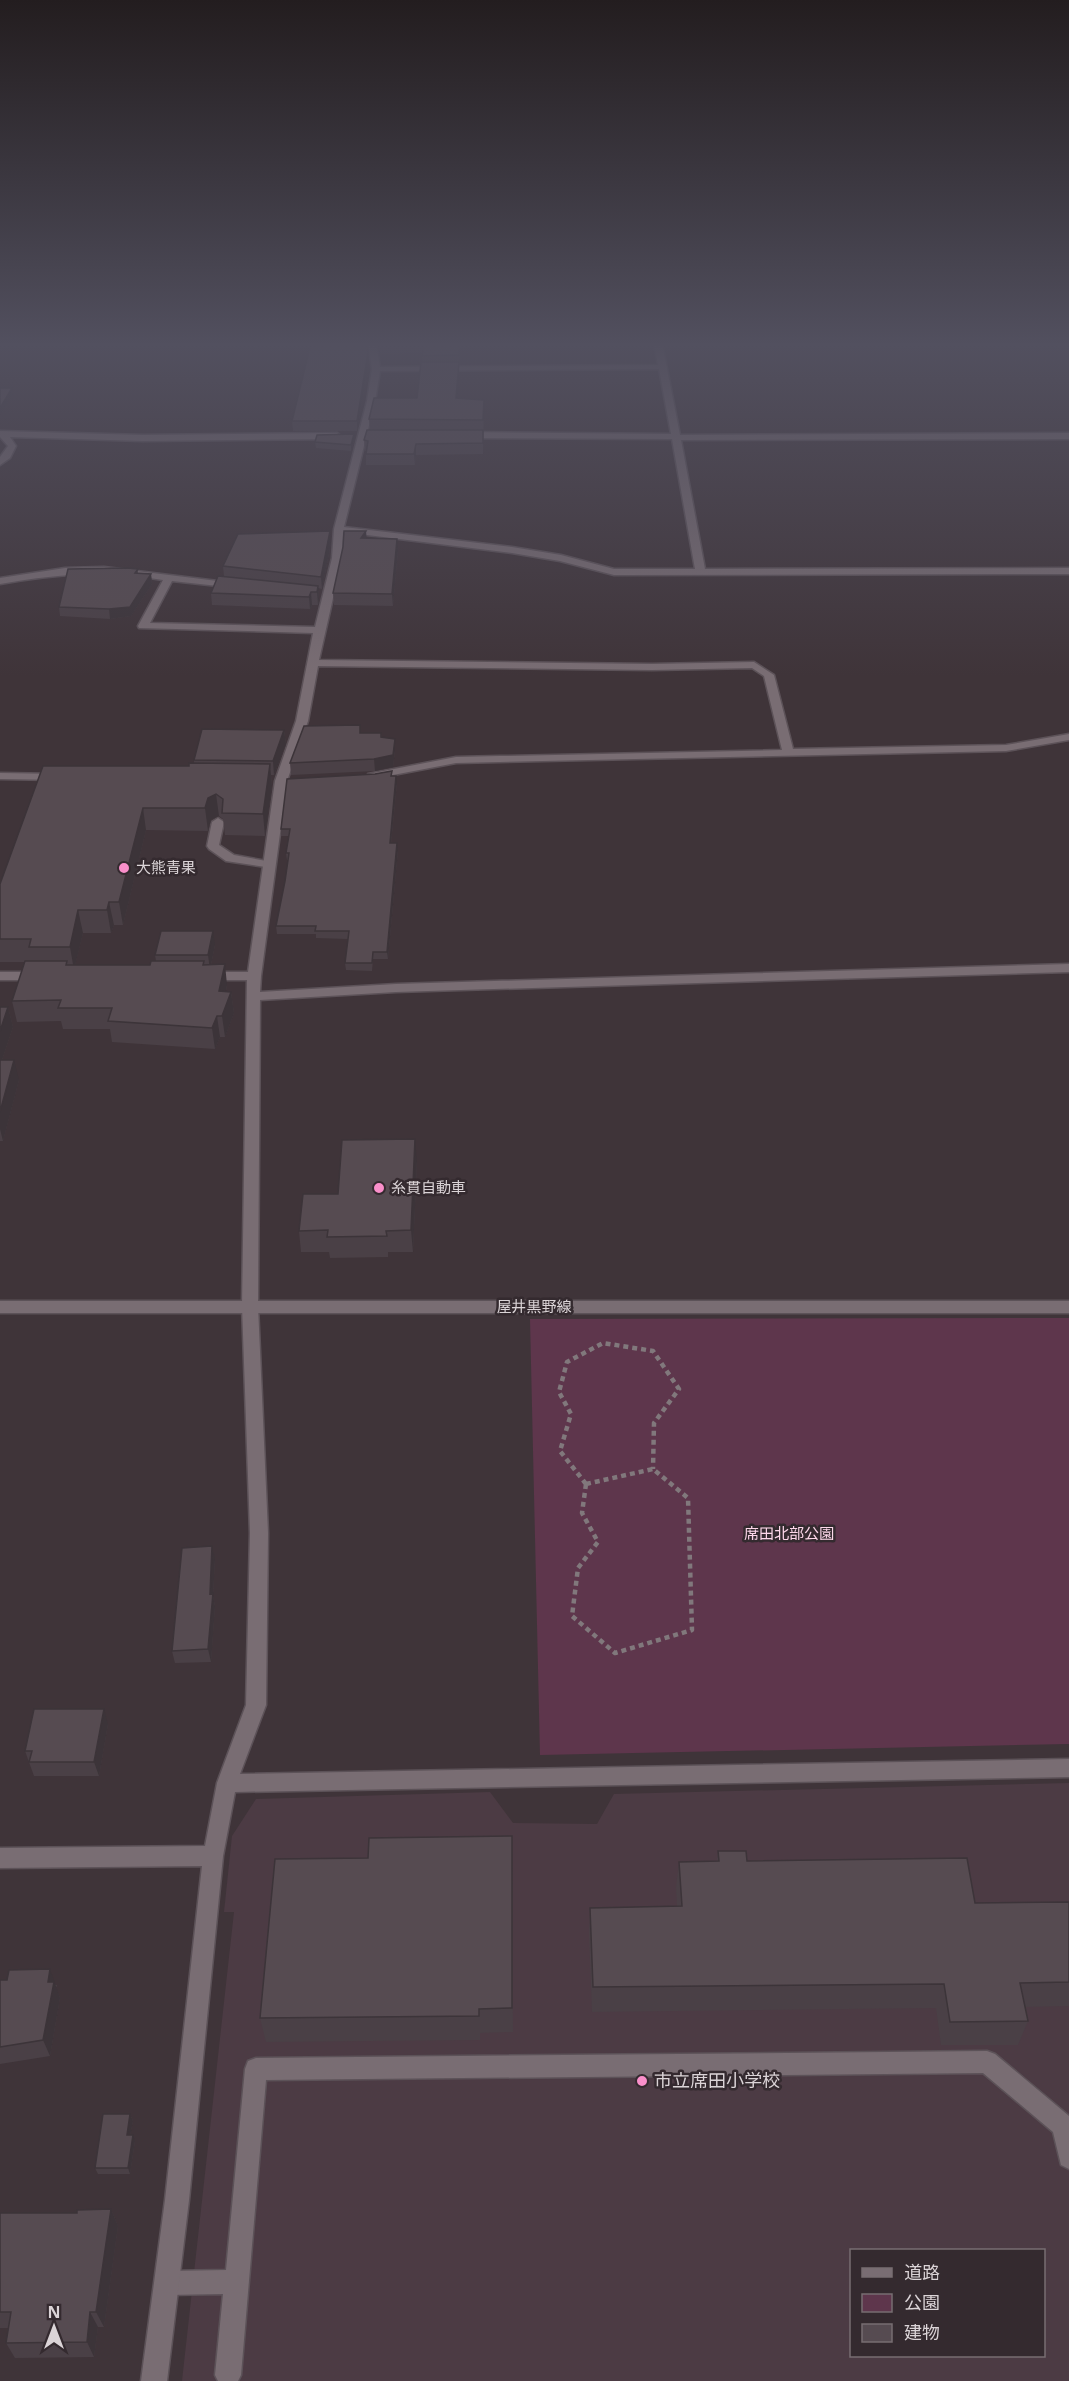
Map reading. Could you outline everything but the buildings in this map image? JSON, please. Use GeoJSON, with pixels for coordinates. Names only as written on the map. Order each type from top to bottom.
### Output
{"type":"FeatureCollection","features":[{"type":"Feature","properties":{"kind":"street"},"geometry":{"type":"LineString","coordinates":[[153,2381],[167,2283],[213,1856],[227,1783],[256,1705],[259,1533],[250,1306],[254,976],[281,781],[303,721],[315,663],[321,593],[337,558],[339,530],[362,454]]}},
{"type":"Feature","properties":{"kind":"street"},"geometry":{"type":"LineString","coordinates":[[679,454],[702,573]]}},
{"type":"Feature","properties":{"kind":"street"},"geometry":{"type":"LineString","coordinates":[[339,530],[512,550],[561,558],[614,573],[1069,571]]}},
{"type":"Feature","properties":{"kind":"street"},"geometry":{"type":"LineString","coordinates":[[0,581],[78,569],[131,570],[169,578],[249,587]]}},
{"type":"Feature","properties":{"kind":"street"},"geometry":{"type":"LineString","coordinates":[[169,578],[143,626],[319,630]]}},
{"type":"Feature","properties":{"kind":"street"},"geometry":{"type":"LineString","coordinates":[[315,663],[652,667],[754,665],[769,675],[788,752]]}},
{"type":"Feature","properties":{"kind":"street"},"geometry":{"type":"LineString","coordinates":[[363,776],[456,760],[1006,748],[1069,737]]}},
{"type":"Feature","properties":{"kind":"street"},"geometry":{"type":"LineString","coordinates":[[0,776],[70,777]]}},
{"type":"Feature","properties":{"kind":"street"},"geometry":{"type":"LineString","coordinates":[[218,822],[213,846],[230,858],[268,865]]}},
{"type":"Feature","properties":{"kind":"street"},"geometry":{"type":"LineString","coordinates":[[255,996],[396,988],[1069,968]]}},
{"type":"Feature","properties":{"kind":"street"},"geometry":{"type":"LineString","coordinates":[[0,976],[58,976]]}},
{"type":"Feature","properties":{"kind":"street"},"geometry":{"type":"LineString","coordinates":[[196,976],[254,976]]}},
{"type":"Feature","properties":{"kind":"street","name":"屋井黒野線"},"geometry":{"type":"LineString","coordinates":[[0,1307],[1069,1307]]}},
{"type":"Feature","properties":{"kind":"street"},"geometry":{"type":"LineString","coordinates":[[227,1783],[1069,1768]]}},
{"type":"Feature","properties":{"kind":"street"},"geometry":{"type":"LineString","coordinates":[[0,1858],[213,1856]]}},
{"type":"Feature","properties":{"kind":"street"},"geometry":{"type":"LineString","coordinates":[[228,2375],[256,2069],[987,2062],[1063,2126],[1069,2157]]}},
{"type":"Feature","properties":{"kind":"street"},"geometry":{"type":"LineString","coordinates":[[167,2283],[237,2282]]}},
{"type":"Feature","properties":{"kind":"path"},"geometry":{"type":"LineString","coordinates":[[603,1343],[653,1351],[678,1389],[654,1423],[653,1469],[688,1498],[692,1630],[615,1653],[572,1616],[578,1568],[598,1542],[582,1513],[586,1484],[560,1451],[571,1414],[559,1392],[567,1362],[603,1343]]}},
{"type":"Feature","properties":{"kind":"path"},"geometry":{"type":"LineString","coordinates":[[586,1484],[653,1469]]}},
{"type":"Feature","properties":{"kind":"shaded area","name":"市立席田小学校"},"geometry":{"type":"Polygon","coordinates":[[[1069,1783],[1069,2381],[182,2381],[234,1912],[224,1912],[232,1836],[256,1799],[490,1792],[513,1823],[597,1824],[614,1794],[1069,1783]]]}},
{"type":"Feature","properties":{"kind":"green space","name":"席田北部公園"},"geometry":{"type":"Polygon","coordinates":[[[1069,1318],[1069,1744],[540,1755],[530,1319],[1069,1318]]]}},
{"type":"Feature","properties":{"kind":"place","name":"大熊青果"},"geometry":{"type":"Point","coordinates":[124,868]}},
{"type":"Feature","properties":{"kind":"place","name":"糸貫自動車"},"geometry":{"type":"Point","coordinates":[379,1188]}},
{"type":"Feature","properties":{"kind":"place","name":"市立席田小学校"},"geometry":{"type":"Point","coordinates":[642,2081]}}]}
